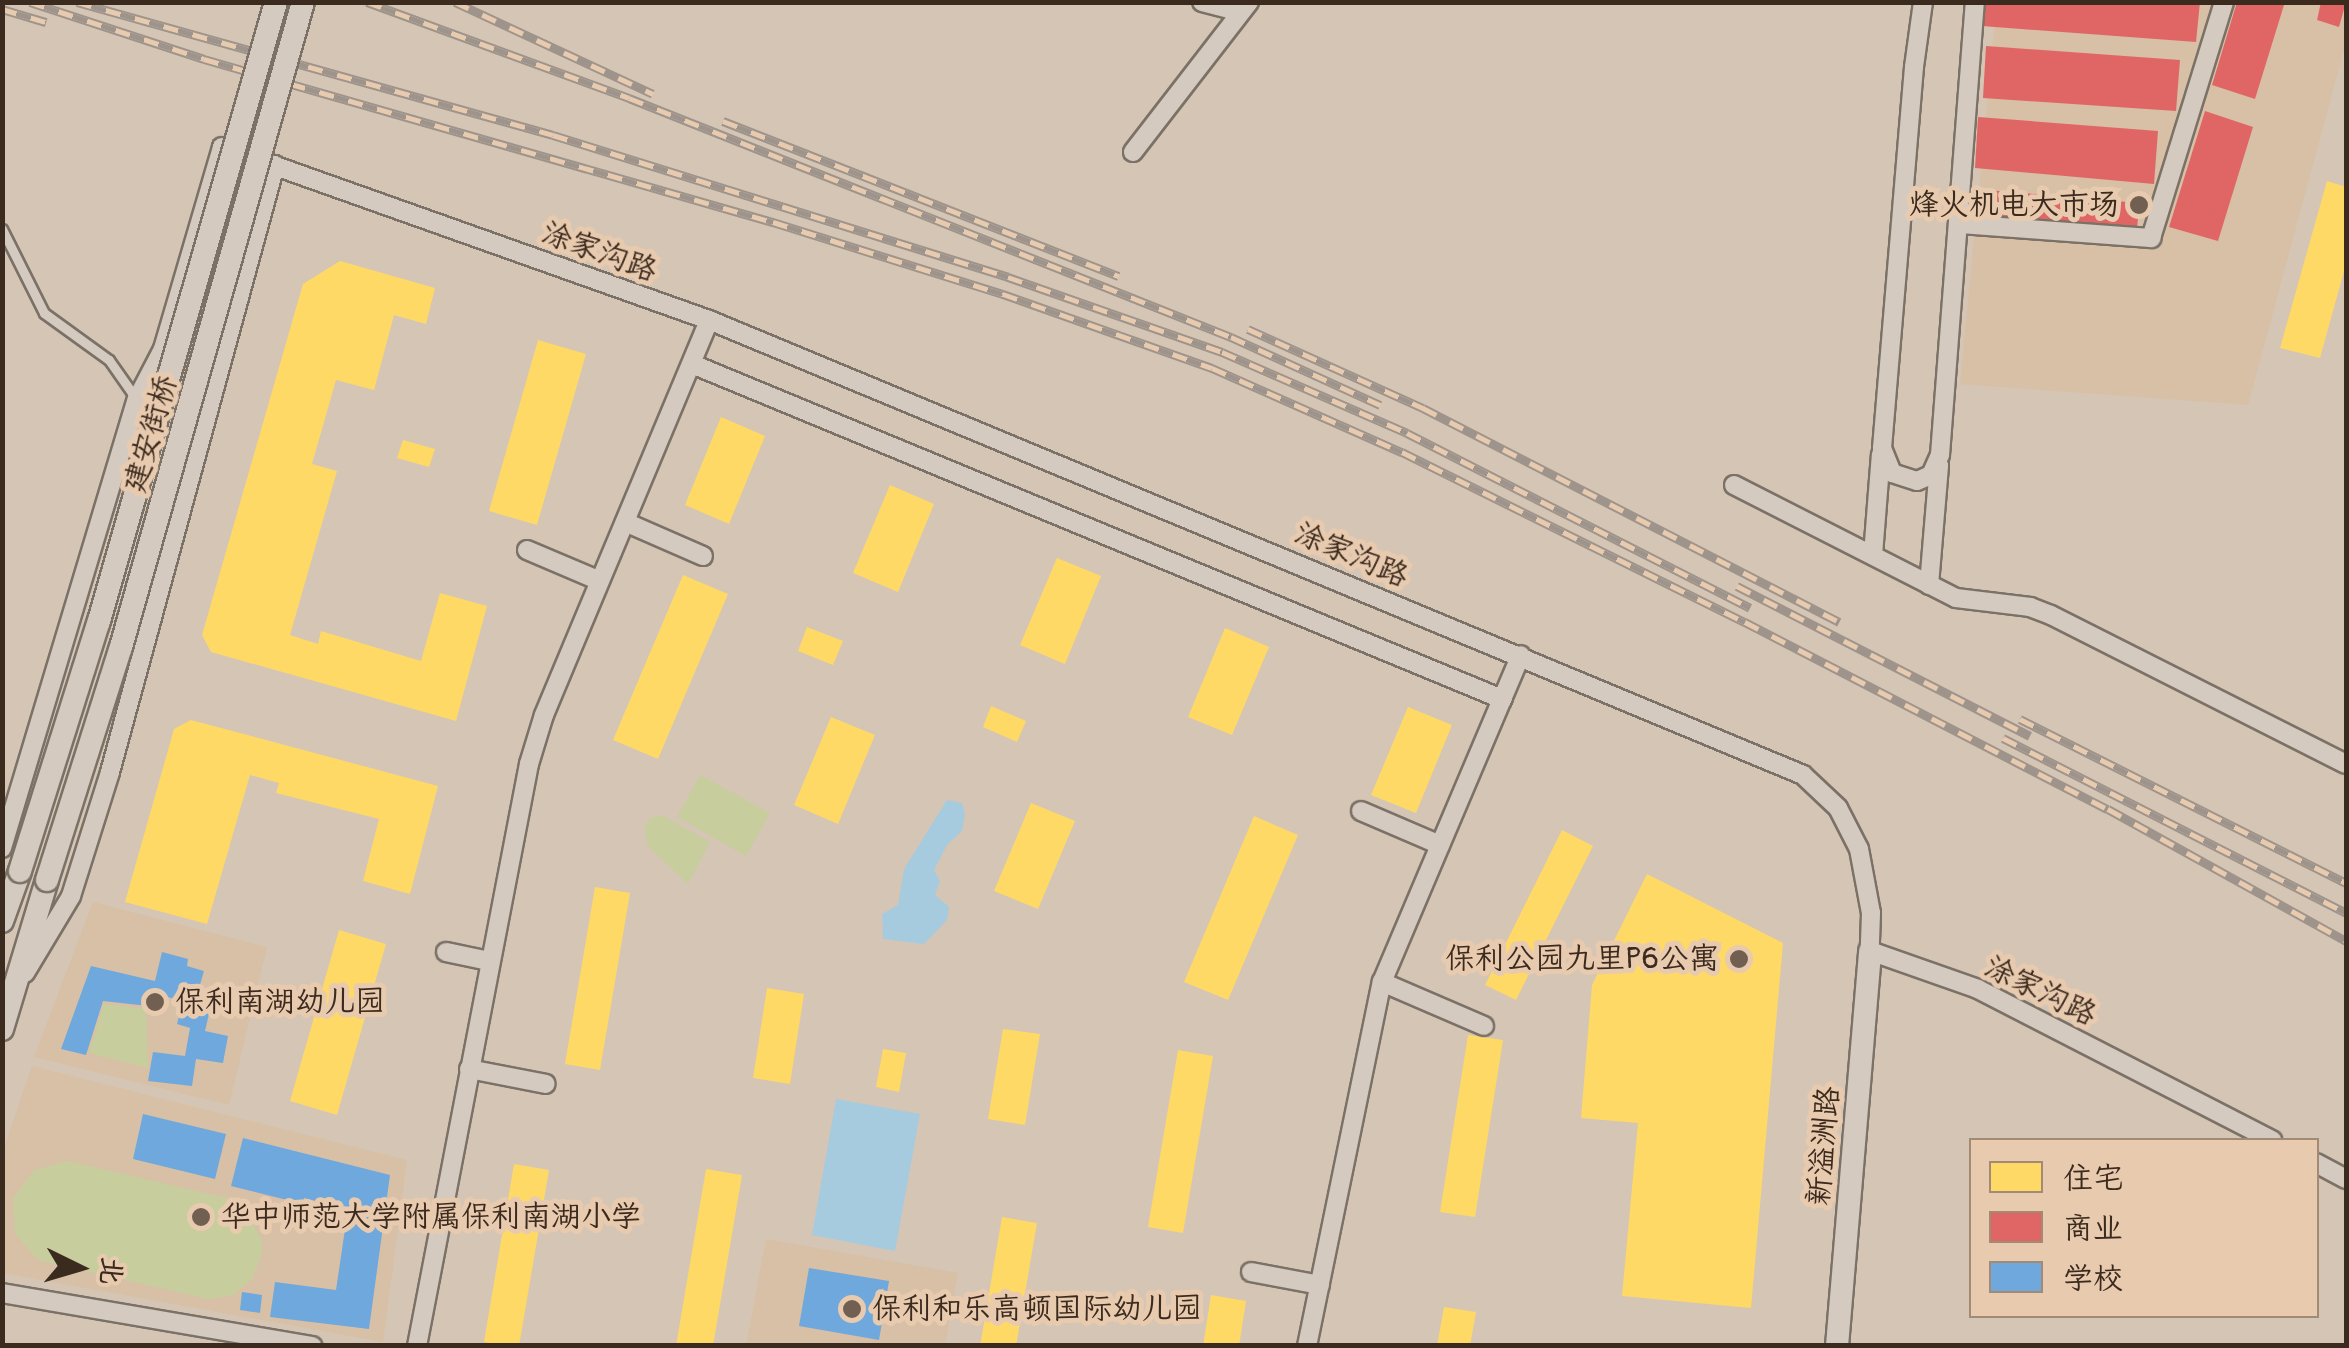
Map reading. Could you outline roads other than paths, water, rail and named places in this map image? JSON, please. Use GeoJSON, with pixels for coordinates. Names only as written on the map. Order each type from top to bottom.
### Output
{"type":"FeatureCollection","features":[{"type":"Feature","properties":{"kind":"main road","name":"建安街桥"},"geometry":{"type":"LineString","coordinates":[[2,921],[110,584],[276,2]]}},
{"type":"Feature","properties":{"kind":"main road","name":"建安街桥"},"geometry":{"type":"LineString","coordinates":[[2,1028],[126,628],[303,2]]}},
{"type":"Feature","properties":{"kind":"main road","name":"新溢洲路"},"geometry":{"type":"LineString","coordinates":[[1837,1346],[1870,950]]}},
{"type":"Feature","properties":{"kind":"street"},"geometry":{"type":"LineString","coordinates":[[1133,152],[1245,8],[1202,2]]}},
{"type":"Feature","properties":{"kind":"street"},"geometry":{"type":"LineString","coordinates":[[1873,554],[1914,67],[1923,2]]}},
{"type":"Feature","properties":{"kind":"street"},"geometry":{"type":"LineString","coordinates":[[1929,584],[1975,2]]}},
{"type":"Feature","properties":{"kind":"street"},"geometry":{"type":"LineString","coordinates":[[1959,224],[2151,238],[2224,2]]}},
{"type":"Feature","properties":{"kind":"street","name":"涂家沟路"},"geometry":{"type":"LineString","coordinates":[[137,400],[163,349],[222,147],[275,164],[709,320],[1803,775],[1824,790],[1838,808],[1859,850],[1871,912],[1870,950],[1978,989],[2268,1138]]}},
{"type":"Feature","properties":{"kind":"street"},"geometry":{"type":"LineString","coordinates":[[19,981],[72,896],[275,164]]}},
{"type":"Feature","properties":{"kind":"street"},"geometry":{"type":"LineString","coordinates":[[417,1346],[528,764],[544,714],[709,320]]}},
{"type":"Feature","properties":{"kind":"street"},"geometry":{"type":"LineString","coordinates":[[692,364],[1502,699]]}},
{"type":"Feature","properties":{"kind":"street"},"geometry":{"type":"LineString","coordinates":[[2,848],[137,400]]}},
{"type":"Feature","properties":{"kind":"street"},"geometry":{"type":"LineString","coordinates":[[1882,448],[1884,463],[1903,480],[1930,475],[1940,455]]}},
{"type":"Feature","properties":{"kind":"street"},"geometry":{"type":"LineString","coordinates":[[1734,485],[1956,598],[2030,607],[2051,615],[2346,764]]}},
{"type":"Feature","properties":{"kind":"street"},"geometry":{"type":"LineString","coordinates":[[625,522],[702,556]]}},
{"type":"Feature","properties":{"kind":"street"},"geometry":{"type":"LineString","coordinates":[[527,550],[600,582]]}},
{"type":"Feature","properties":{"kind":"street"},"geometry":{"type":"LineString","coordinates":[[1308,1346],[1382,982],[1520,655]]}},
{"type":"Feature","properties":{"kind":"street"},"geometry":{"type":"LineString","coordinates":[[1361,812],[1440,845]]}},
{"type":"Feature","properties":{"kind":"street"},"geometry":{"type":"LineString","coordinates":[[446,952],[489,960]]}},
{"type":"Feature","properties":{"kind":"street"},"geometry":{"type":"LineString","coordinates":[[1382,982],[1484,1026]]}},
{"type":"Feature","properties":{"kind":"street"},"geometry":{"type":"LineString","coordinates":[[469,1069],[546,1084]]}},
{"type":"Feature","properties":{"kind":"street"},"geometry":{"type":"LineString","coordinates":[[2319,1165],[2346,1179]]}},
{"type":"Feature","properties":{"kind":"street"},"geometry":{"type":"LineString","coordinates":[[1251,1272],[1320,1285]]}},
{"type":"Feature","properties":{"kind":"street"},"geometry":{"type":"LineString","coordinates":[[2,1293],[313,1346]]}},
{"type":"Feature","properties":{"kind":"lane"},"geometry":{"type":"LineString","coordinates":[[2,229],[44,313],[109,360],[137,400]]}},
{"type":"Feature","properties":{"kind":"water"},"geometry":{"type":"Polygon","coordinates":[[[947,800],[962,803],[965,814],[962,831],[947,845],[934,870],[940,881],[935,895],[949,907],[947,920],[924,944],[883,939],[882,914],[898,905],[904,869],[947,800]]]}},
{"type":"Feature","properties":{"kind":"water"},"geometry":{"type":"Polygon","coordinates":[[[836,1099],[920,1114],[895,1251],[812,1235],[836,1099]]]}},
{"type":"Feature","properties":{"kind":"railway"},"geometry":{"type":"LineString","coordinates":[[30,2],[204,59],[773,222],[1003,294],[1212,368],[1402,452],[1745,622],[2108,809],[2346,941]]}},
{"type":"Feature","properties":{"kind":"railway"},"geometry":{"type":"LineString","coordinates":[[77,2],[553,135],[1008,277],[1222,352],[1407,433],[1750,608]]}},
{"type":"Feature","properties":{"kind":"railway"},"geometry":{"type":"LineString","coordinates":[[367,2],[629,98],[1231,337],[1380,405]]}},
{"type":"Feature","properties":{"kind":"railway"},"geometry":{"type":"LineString","coordinates":[[455,2],[653,94]]}},
{"type":"Feature","properties":{"kind":"railway"},"geometry":{"type":"LineString","coordinates":[[2,9],[46,22]]}},
{"type":"Feature","properties":{"kind":"railway"},"geometry":{"type":"LineString","coordinates":[[723,121],[1119,276]]}},
{"type":"Feature","properties":{"kind":"railway"},"geometry":{"type":"LineString","coordinates":[[1248,329],[1423,408],[1839,622]]}},
{"type":"Feature","properties":{"kind":"railway"},"geometry":{"type":"LineString","coordinates":[[1737,586],[2030,736]]}},
{"type":"Feature","properties":{"kind":"railway"},"geometry":{"type":"LineString","coordinates":[[2020,719],[2346,883]]}},
{"type":"Feature","properties":{"kind":"railway"},"geometry":{"type":"LineString","coordinates":[[2003,738],[2346,913]]}},
{"type":"Feature","properties":{"kind":"place","name":"烽火机电大市场"},"geometry":{"type":"Point","coordinates":[2139,205]}},
{"type":"Feature","properties":{"kind":"place","name":"保利公园九里P6公寓"},"geometry":{"type":"Point","coordinates":[1739,959]}},
{"type":"Feature","properties":{"kind":"place","name":"保利南湖幼儿园"},"geometry":{"type":"Point","coordinates":[155,1002]}},
{"type":"Feature","properties":{"kind":"place","name":"华中师范大学附属保利南湖小学"},"geometry":{"type":"Point","coordinates":[201,1217]}},
{"type":"Feature","properties":{"kind":"place","name":"保利和乐高顿国际幼儿园"},"geometry":{"type":"Point","coordinates":[852,1309]}}]}
